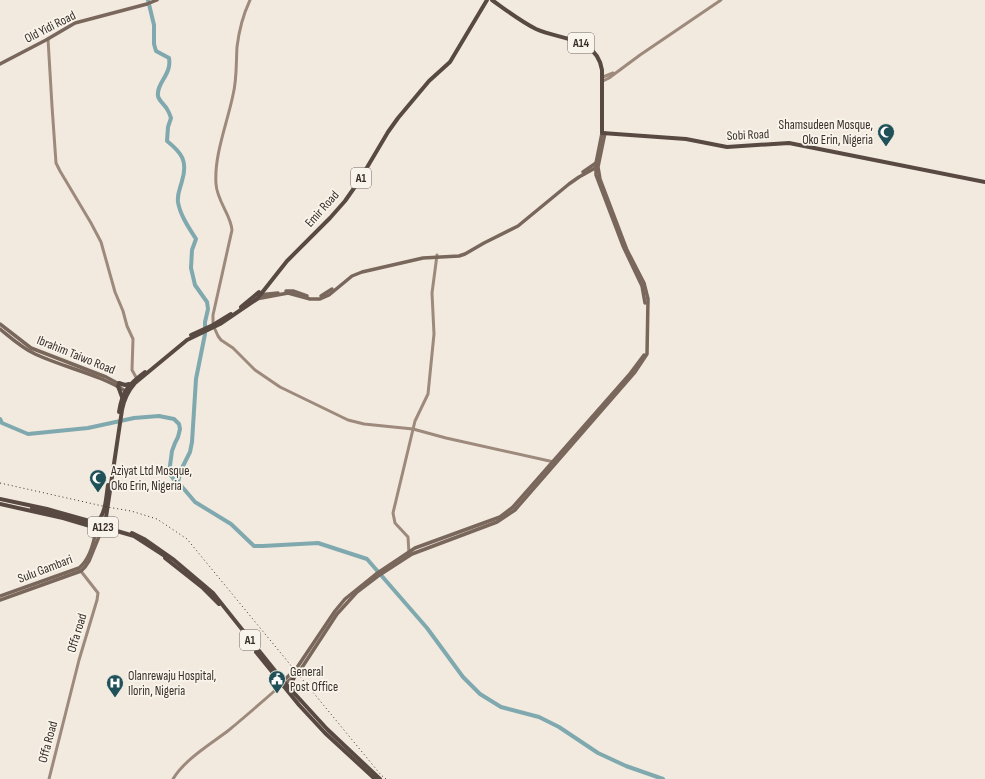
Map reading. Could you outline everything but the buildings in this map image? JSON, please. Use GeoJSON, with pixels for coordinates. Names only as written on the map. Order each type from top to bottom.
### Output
{"type":"FeatureCollection","features":[{"type":"Feature","properties":{"kind":"highway","name":"Emir Road"},"geometry":{"type":"LineString","coordinates":[[127,390],[186,338],[214,326],[257,297],[284,264],[330,218],[345,201],[359,181],[398,118],[430,81],[450,62],[485,0]]}},
{"type":"Feature","properties":{"kind":"highway","name":"A14"},"geometry":{"type":"LineString","coordinates":[[492,0],[536,29],[554,36],[581,43],[589,47],[596,53],[600,61],[604,79]]}},
{"type":"Feature","properties":{"kind":"highway","name":"A14"},"geometry":{"type":"LineString","coordinates":[[496,0],[524,20],[537,27],[577,39],[590,45],[597,52],[602,60],[604,79],[604,133]]}},
{"type":"Feature","properties":{"kind":"highway","name":"Sobi Road"},"geometry":{"type":"LineString","coordinates":[[604,133],[686,139],[727,147],[789,143],[985,182]]}},
{"type":"Feature","properties":{"kind":"highway","name":"Emir Road"},"geometry":{"type":"LineString","coordinates":[[127,390],[131,383],[137,380]]}},
{"type":"Feature","properties":{"kind":"highway"},"geometry":{"type":"LineString","coordinates":[[122,400],[118,385],[126,385],[131,383]]}},
{"type":"Feature","properties":{"kind":"highway","name":"Ibrahim Taiwo Road"},"geometry":{"type":"LineString","coordinates":[[105,524],[122,400],[127,390]]}},
{"type":"Feature","properties":{"kind":"highway","name":"Ibrahim Taiwo Road"},"geometry":{"type":"LineString","coordinates":[[121,410],[127,390]]}},
{"type":"Feature","properties":{"kind":"highway","name":"Ibrahim Taiwo Road"},"geometry":{"type":"LineString","coordinates":[[97,521],[102,515],[119,424]]}},
{"type":"Feature","properties":{"kind":"highway","name":"A123"},"geometry":{"type":"LineString","coordinates":[[0,499],[96,529]]}},
{"type":"Feature","properties":{"kind":"highway","name":"A123"},"geometry":{"type":"LineString","coordinates":[[0,504],[9,503],[54,511],[93,522],[97,521]]}},
{"type":"Feature","properties":{"kind":"highway","name":"A123"},"geometry":{"type":"LineString","coordinates":[[9,503],[133,537],[146,544],[191,576]]}},
{"type":"Feature","properties":{"kind":"highway","name":"A1"},"geometry":{"type":"LineString","coordinates":[[191,576],[137,538],[109,530],[96,529],[95,525],[97,521],[102,521],[105,524],[139,536],[174,560],[191,576],[217,602],[282,684],[325,733],[375,779]]}},
{"type":"Feature","properties":{"kind":"highway","name":"A1"},"geometry":{"type":"LineString","coordinates":[[103,530],[105,524]]}},
{"type":"Feature","properties":{"kind":"highway"},"geometry":{"type":"LineString","coordinates":[[296,675],[292,684],[296,696]]}},
{"type":"Feature","properties":{"kind":"highway","name":"A1"},"geometry":{"type":"LineString","coordinates":[[282,684],[380,779]]}},
{"type":"Feature","properties":{"kind":"main road","name":"Old Yidi Road"},"geometry":{"type":"LineString","coordinates":[[0,64],[74,23],[157,0]]}},
{"type":"Feature","properties":{"kind":"main road"},"geometry":{"type":"LineString","coordinates":[[282,684],[296,669],[335,611],[345,599],[377,575],[409,554],[442,538],[496,519],[507,513],[619,389],[643,357],[645,301],[642,286],[623,246],[598,182],[597,165],[604,133]]}},
{"type":"Feature","properties":{"kind":"main road"},"geometry":{"type":"LineString","coordinates":[[257,297],[288,293],[310,299],[320,299],[329,295],[352,276],[362,272],[410,260],[437,256],[459,256],[466,254],[518,226],[569,184],[597,165]]}},
{"type":"Feature","properties":{"kind":"main road","name":"Ibrahim Taiwo Road"},"geometry":{"type":"LineString","coordinates":[[0,324],[31,348],[127,390]]}},
{"type":"Feature","properties":{"kind":"main road","name":"Ibrahim Taiwo Road"},"geometry":{"type":"LineString","coordinates":[[0,329],[17,343],[35,354],[118,385]]}},
{"type":"Feature","properties":{"kind":"main road","name":"Sulu Gambari"},"geometry":{"type":"LineString","coordinates":[[0,596],[80,570],[87,558],[96,529]]}},
{"type":"Feature","properties":{"kind":"main road"},"geometry":{"type":"LineString","coordinates":[[0,600],[80,570],[88,564],[99,536],[103,530]]}},
{"type":"Feature","properties":{"kind":"main road"},"geometry":{"type":"LineString","coordinates":[[282,684],[296,675],[342,608],[354,595],[377,575]]}},
{"type":"Feature","properties":{"kind":"street"},"geometry":{"type":"LineString","coordinates":[[250,0],[239,34],[234,88],[221,140],[216,174],[216,191],[231,223],[232,230],[213,311],[214,326],[221,340],[233,348],[255,370],[287,390],[348,420],[364,424],[413,429],[446,438],[554,462]]}},
{"type":"Feature","properties":{"kind":"street"},"geometry":{"type":"LineString","coordinates":[[604,79],[720,0]]}},
{"type":"Feature","properties":{"kind":"street"},"geometry":{"type":"LineString","coordinates":[[48,38],[56,163],[101,242],[115,292],[123,311],[127,326],[134,339],[132,370],[137,380]]}},
{"type":"Feature","properties":{"kind":"street"},"geometry":{"type":"LineString","coordinates":[[409,554],[408,537],[395,523],[393,513],[415,421],[428,394],[434,334],[432,288],[437,256]]}},
{"type":"Feature","properties":{"kind":"street","name":"Offa road"},"geometry":{"type":"LineString","coordinates":[[66,709],[98,593],[80,570]]}},
{"type":"Feature","properties":{"kind":"street"},"geometry":{"type":"LineString","coordinates":[[173,779],[176,774],[198,753],[229,730],[282,684]]}},
{"type":"Feature","properties":{"kind":"street","name":"Offa Road"},"geometry":{"type":"LineString","coordinates":[[48,779],[66,709]]}},
{"type":"Feature","properties":{"kind":"waterway"},"geometry":{"type":"LineString","coordinates":[[148,0],[154,25],[154,44],[156,51],[169,58],[168,69],[159,87],[158,96],[168,110],[171,118],[168,127],[167,141],[177,150],[184,163],[184,174],[178,194],[178,202],[183,217],[196,239],[192,250],[191,268],[195,285],[207,302],[208,309],[205,322],[205,334],[196,379],[192,442],[190,452],[181,470],[178,482]]}},
{"type":"Feature","properties":{"kind":"waterway"},"geometry":{"type":"LineString","coordinates":[[0,419],[2,423],[28,434],[88,428],[134,418],[159,416],[174,419],[179,424],[180,429],[172,451],[169,473],[195,502],[231,524],[254,546],[318,543],[367,559],[427,628],[463,677],[480,694],[501,707],[539,717],[559,727],[598,753],[626,766],[663,779]]}},
{"type":"Feature","properties":{"kind":"railway"},"geometry":{"type":"LineString","coordinates":[[0,483],[131,511],[157,519],[187,539],[381,775],[386,779]]}},
{"type":"Feature","properties":{"kind":"place","name":"Shamsudeen Mosque, Oko Erin, Nigeria"},"geometry":{"type":"Point","coordinates":[886,147]}},
{"type":"Feature","properties":{"kind":"place","name":"Aziyat Ltd Mosque, Oko Erin, Nigeria"},"geometry":{"type":"Point","coordinates":[98,493]}},
{"type":"Feature","properties":{"kind":"place","name":"General Post Office"},"geometry":{"type":"Point","coordinates":[277,694]}},
{"type":"Feature","properties":{"kind":"place","name":"Olanrewaju Hospital, Ilorin, Nigeria"},"geometry":{"type":"Point","coordinates":[115,698]}}]}
